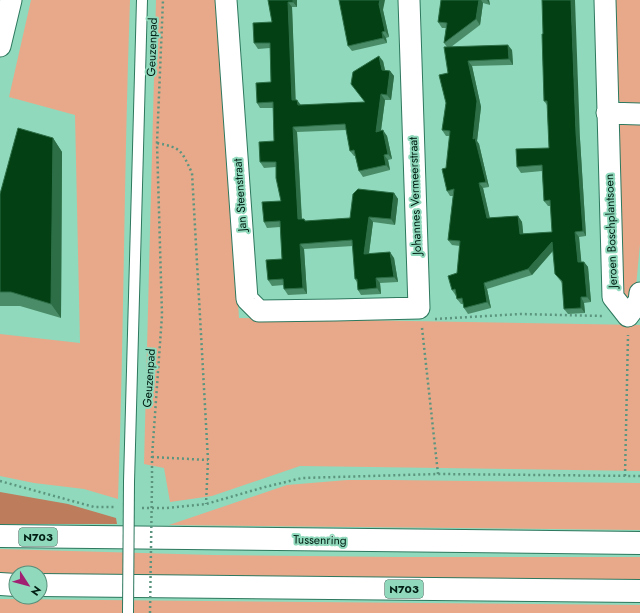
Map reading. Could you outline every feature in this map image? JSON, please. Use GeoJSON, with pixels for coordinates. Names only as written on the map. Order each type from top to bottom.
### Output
{"type":"FeatureCollection","features":[{"type":"Feature","properties":{"kind":"highway","name":"Tussenring"},"geometry":{"type":"LineString","coordinates":[[0,536],[640,543]]}},
{"type":"Feature","properties":{"kind":"highway","name":"N703"},"geometry":{"type":"LineString","coordinates":[[48,585],[640,591]]}},
{"type":"Feature","properties":{"kind":"street"},"geometry":{"type":"LineString","coordinates":[[0,46],[11,0]]}},
{"type":"Feature","properties":{"kind":"street","name":"Jan Steenstraat"},"geometry":{"type":"LineString","coordinates":[[226,0],[247,299],[260,310],[335,310],[420,314]]}},
{"type":"Feature","properties":{"kind":"street","name":"Johannes Vermeerstraat"},"geometry":{"type":"LineString","coordinates":[[409,0],[420,314]]}},
{"type":"Feature","properties":{"kind":"street","name":"Jeroen Boschplantsoen"},"geometry":{"type":"LineString","coordinates":[[604,0],[613,297],[628,316]]}},
{"type":"Feature","properties":{"kind":"street"},"geometry":{"type":"LineString","coordinates":[[607,113],[640,114]]}},
{"type":"Feature","properties":{"kind":"street"},"geometry":{"type":"LineString","coordinates":[[628,316],[639,301],[640,293]]}},
{"type":"Feature","properties":{"kind":"lane"},"geometry":{"type":"LineString","coordinates":[[128,613],[129,482],[142,0]]}},
{"type":"Feature","properties":{"kind":"path","name":"Geuzenpad"},"geometry":{"type":"LineString","coordinates":[[150,613],[152,457],[162,315],[157,143],[162,0]]}},
{"type":"Feature","properties":{"kind":"path"},"geometry":{"type":"LineString","coordinates":[[157,143],[175,147],[184,155],[192,172],[208,460],[206,504]]}},
{"type":"Feature","properties":{"kind":"path"},"geometry":{"type":"LineString","coordinates":[[438,474],[420,314],[628,316],[625,476]]}},
{"type":"Feature","properties":{"kind":"path"},"geometry":{"type":"LineString","coordinates":[[152,457],[208,460]]}},
{"type":"Feature","properties":{"kind":"path"},"geometry":{"type":"LineString","coordinates":[[136,508],[166,508],[206,504],[302,478],[438,474],[640,476]]}},
{"type":"Feature","properties":{"kind":"path"},"geometry":{"type":"LineString","coordinates":[[0,481],[94,507],[121,508]]}},
{"type":"Feature","properties":{"kind":"shaded area"},"geometry":{"type":"Polygon","coordinates":[[[31,0],[130,0],[118,499],[84,489],[34,483],[0,476],[0,334],[80,343],[75,115],[9,97],[31,0]]]}},
{"type":"Feature","properties":{"kind":"shaded area"},"geometry":{"type":"Polygon","coordinates":[[[156,0],[219,0],[239,318],[640,325],[640,471],[300,466],[212,496],[170,502],[164,468],[144,464],[156,0]]]}},
{"type":"Feature","properties":{"kind":"shaded area"},"geometry":{"type":"Polygon","coordinates":[[[613,0],[640,0],[640,105],[624,106],[614,95],[613,0]]]}},
{"type":"Feature","properties":{"kind":"shaded area"},"geometry":{"type":"Polygon","coordinates":[[[620,123],[640,123],[640,244],[635,298],[623,302],[612,132],[620,123]]]}},
{"type":"Feature","properties":{"kind":"shaded area"},"geometry":{"type":"Polygon","coordinates":[[[347,480],[640,483],[640,530],[169,525],[287,485],[347,480]]]}},
{"type":"Feature","properties":{"kind":"shaded area"},"geometry":{"type":"Polygon","coordinates":[[[0,492],[68,504],[116,518],[117,524],[0,524],[0,492]]]}},
{"type":"Feature","properties":{"kind":"shaded area"},"geometry":{"type":"Polygon","coordinates":[[[0,549],[213,555],[640,557],[640,581],[48,574],[48,565],[8,565],[8,573],[0,573],[0,549]]]}},
{"type":"Feature","properties":{"kind":"shaded area"},"geometry":{"type":"Polygon","coordinates":[[[0,599],[8,599],[8,605],[48,605],[48,599],[640,605],[640,613],[0,613],[0,599]]]}},
{"type":"Feature","properties":{"kind":"building"},"geometry":{"type":"Polygon","coordinates":[[[268,0],[293,0],[293,2],[288,2],[292,100],[297,100],[298,105],[365,102],[351,84],[353,72],[379,56],[382,70],[390,71],[387,95],[381,94],[376,132],[383,130],[388,154],[384,155],[386,165],[359,171],[354,150],[350,151],[345,124],[293,127],[298,219],[304,219],[305,221],[350,218],[353,194],[358,189],[394,193],[391,219],[369,217],[364,254],[390,252],[394,277],[376,278],[377,288],[358,290],[357,279],[355,279],[352,240],[300,244],[303,288],[284,289],[283,279],[268,280],[266,260],[282,259],[280,221],[264,222],[262,202],[281,201],[276,178],[276,162],[260,162],[259,142],[274,141],[273,102],[257,103],[256,83],[271,82],[270,43],[254,43],[253,23],[272,22],[268,0]]]}},
{"type":"Feature","properties":{"kind":"building"},"geometry":{"type":"Polygon","coordinates":[[[339,0],[380,0],[379,4],[385,31],[382,32],[383,38],[348,46],[339,0]]]}},
{"type":"Feature","properties":{"kind":"building"},"geometry":{"type":"Polygon","coordinates":[[[441,0],[479,0],[476,19],[444,43],[447,23],[438,22],[441,0]]]}},
{"type":"Feature","properties":{"kind":"building"},"geometry":{"type":"Polygon","coordinates":[[[542,0],[571,0],[576,133],[583,231],[575,232],[578,262],[584,262],[587,297],[581,297],[581,308],[564,309],[562,281],[555,274],[552,242],[528,269],[484,283],[487,302],[464,308],[462,298],[457,299],[455,289],[452,290],[448,276],[457,273],[460,241],[448,240],[454,189],[447,191],[442,169],[446,168],[450,131],[442,130],[446,103],[439,75],[448,73],[444,47],[508,45],[509,59],[468,61],[477,101],[473,139],[475,138],[486,182],[479,183],[487,218],[518,216],[520,234],[552,232],[550,200],[544,201],[542,165],[517,167],[516,149],[549,148],[547,101],[544,101],[542,0]]]}},
{"type":"Feature","properties":{"kind":"building"},"geometry":{"type":"Polygon","coordinates":[[[18,128],[53,138],[51,304],[11,292],[0,292],[0,194],[18,128]]]}}]}
